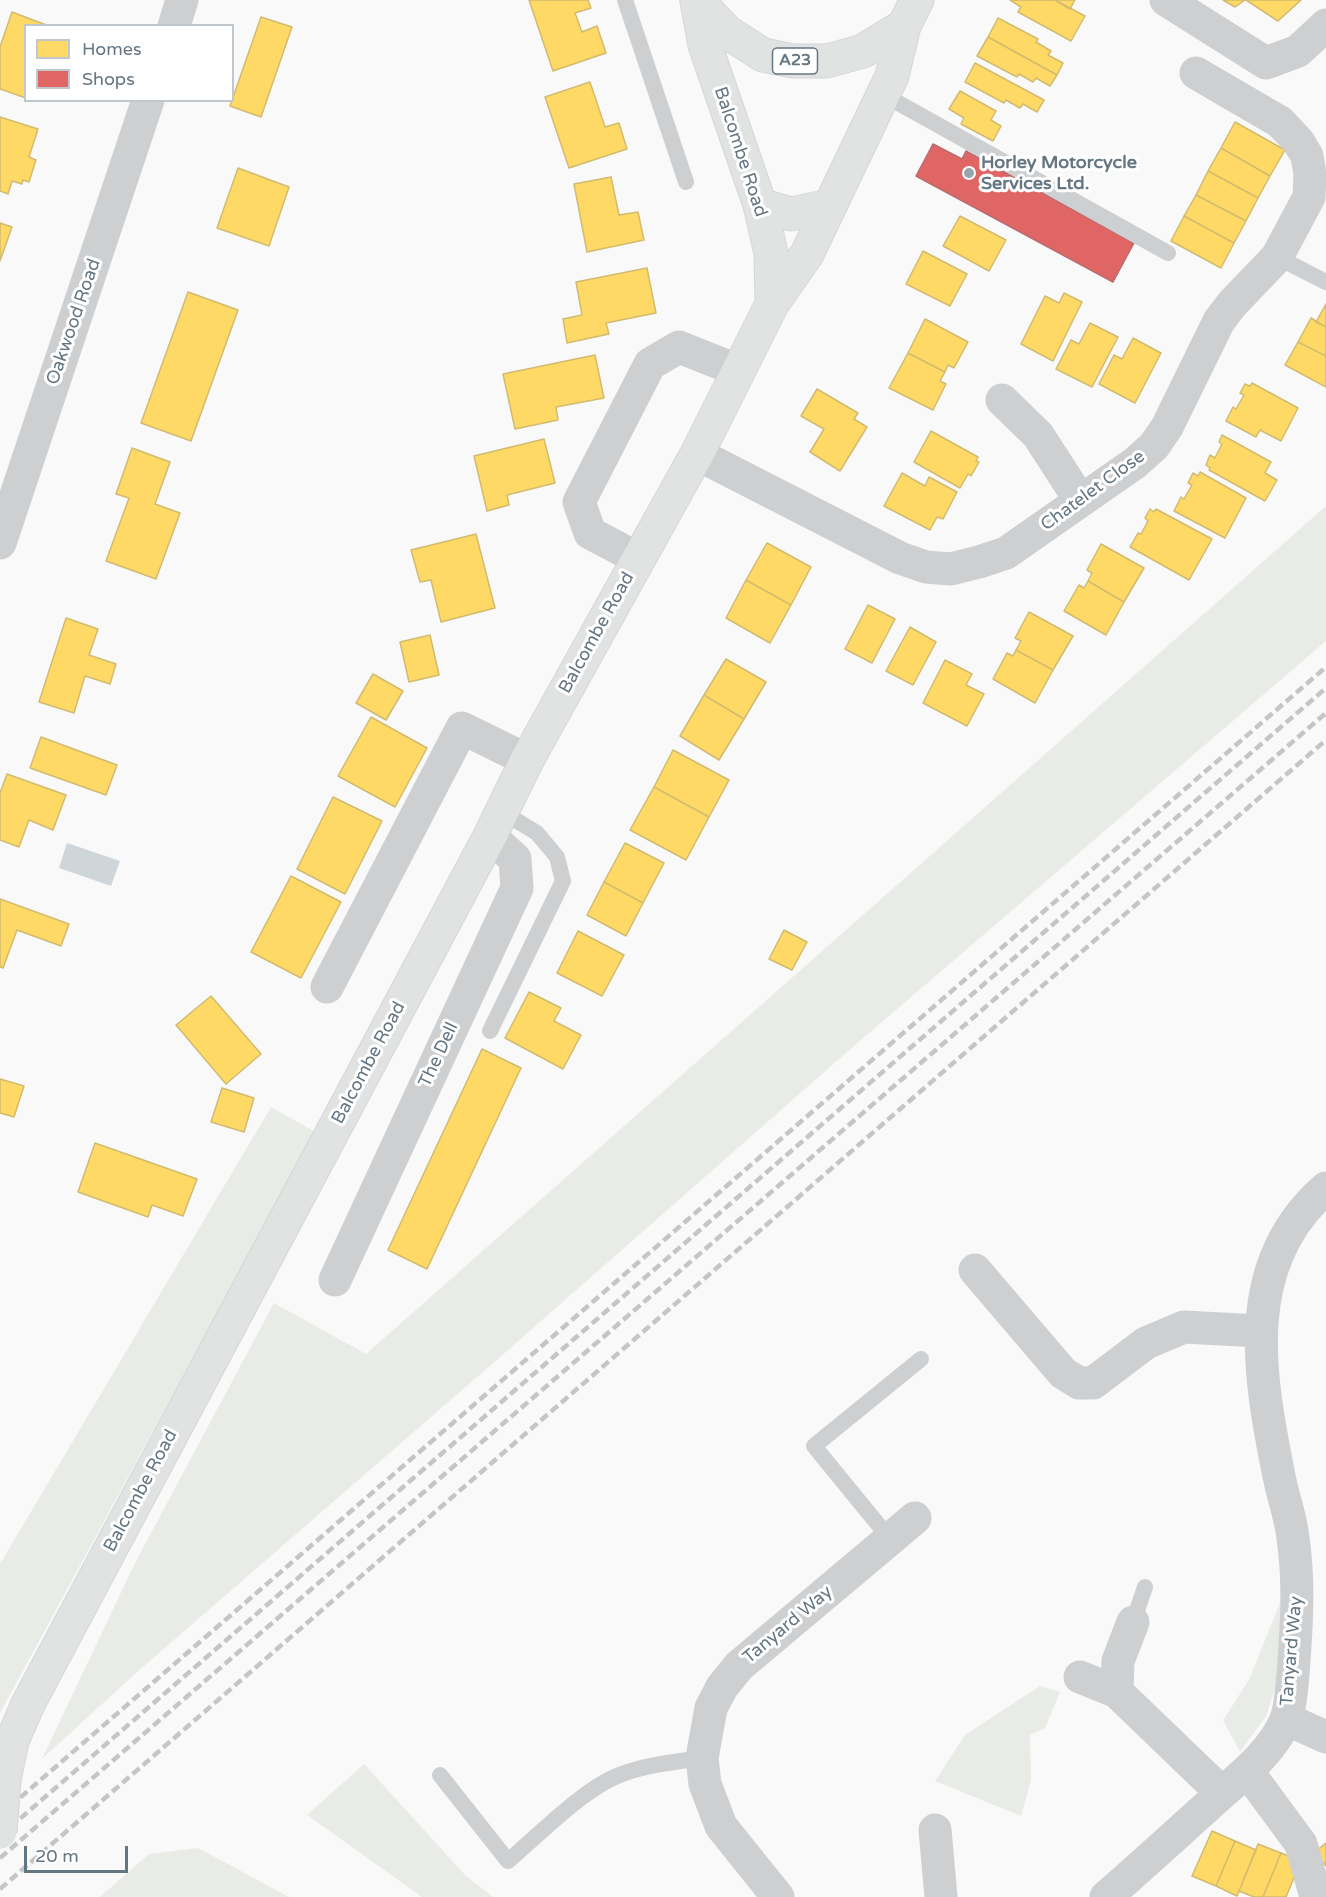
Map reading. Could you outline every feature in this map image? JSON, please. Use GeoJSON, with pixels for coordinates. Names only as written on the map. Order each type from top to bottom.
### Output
{"type":"FeatureCollection","features":[{"type":"Feature","properties":{"kind":"main road","name":"Balcombe Road"},"geometry":{"type":"LineString","coordinates":[[697,1],[726,32],[745,44],[763,55],[793,61],[826,61],[863,51],[913,7]]}},
{"type":"Feature","properties":{"kind":"main road","name":"Balcombe Road"},"geometry":{"type":"LineString","coordinates":[[697,1],[705,45],[760,205],[771,253],[772,304]]}},
{"type":"Feature","properties":{"kind":"main road","name":"Balcombe Road"},"geometry":{"type":"LineString","coordinates":[[0,1832],[4,1780],[12,1741],[28,1704],[496,824],[527,760],[697,454],[772,304],[807,254],[892,76],[913,7]]}},
{"type":"Feature","properties":{"kind":"main road"},"geometry":{"type":"LineString","coordinates":[[760,205],[791,214],[829,206]]}},
{"type":"Feature","properties":{"kind":"street"},"geometry":{"type":"LineString","coordinates":[[175,24],[182,0]]}},
{"type":"Feature","properties":{"kind":"street"},"geometry":{"type":"LineString","coordinates":[[1166,0],[1266,63],[1298,51],[1326,25]]}},
{"type":"Feature","properties":{"kind":"street","name":"Chatelet Close"},"geometry":{"type":"LineString","coordinates":[[697,454],[900,558],[926,567],[951,569],[1006,553],[1135,463],[1154,446],[1167,427],[1219,321],[1277,256],[1309,197],[1310,174],[1307,156],[1298,141],[1281,122],[1196,74]]}},
{"type":"Feature","properties":{"kind":"street","name":"Oakwood Road"},"geometry":{"type":"LineString","coordinates":[[0,543],[147,102]]}},
{"type":"Feature","properties":{"kind":"street"},"geometry":{"type":"LineString","coordinates":[[639,559],[590,533],[579,502],[650,364],[679,347],[737,370]]}},
{"type":"Feature","properties":{"kind":"street"},"geometry":{"type":"LineString","coordinates":[[1002,400],[1038,435],[1080,500]]}},
{"type":"Feature","properties":{"kind":"street"},"geometry":{"type":"LineString","coordinates":[[327,987],[462,728],[527,760]]}},
{"type":"Feature","properties":{"kind":"street","name":"The Dell"},"geometry":{"type":"LineString","coordinates":[[335,1280],[517,888],[515,859],[496,824]]}},
{"type":"Feature","properties":{"kind":"street","name":"Tanyard Way"},"geometry":{"type":"LineString","coordinates":[[1106,1897],[1248,1772],[1270,1745],[1286,1719],[1298,1605],[1293,1537],[1262,1378],[1260,1331],[1269,1275],[1286,1235],[1315,1198],[1326,1188]]}},
{"type":"Feature","properties":{"kind":"street"},"geometry":{"type":"LineString","coordinates":[[975,1270],[1063,1373],[1079,1383],[1093,1383],[1146,1343],[1184,1327],[1260,1331]]}},
{"type":"Feature","properties":{"kind":"street","name":"Tanyard Way"},"geometry":{"type":"LineString","coordinates":[[778,1897],[722,1826],[705,1784],[702,1758],[711,1708],[722,1687],[739,1666],[915,1518]]}},
{"type":"Feature","properties":{"kind":"street"},"geometry":{"type":"LineString","coordinates":[[1117,1692],[1118,1661],[1133,1622]]}},
{"type":"Feature","properties":{"kind":"street"},"geometry":{"type":"LineString","coordinates":[[1080,1677],[1117,1692],[1222,1793]]}},
{"type":"Feature","properties":{"kind":"street"},"geometry":{"type":"LineString","coordinates":[[1286,1719],[1326,1737]]}},
{"type":"Feature","properties":{"kind":"street"},"geometry":{"type":"LineString","coordinates":[[1248,1772],[1301,1844],[1316,1897]]}},
{"type":"Feature","properties":{"kind":"street"},"geometry":{"type":"LineString","coordinates":[[935,1830],[941,1897]]}},
{"type":"Feature","properties":{"kind":"lane"},"geometry":{"type":"LineString","coordinates":[[625,0],[686,182]]}},
{"type":"Feature","properties":{"kind":"lane"},"geometry":{"type":"LineString","coordinates":[[884,94],[1168,252]]}},
{"type":"Feature","properties":{"kind":"lane"},"geometry":{"type":"LineString","coordinates":[[1277,256],[1326,282]]}},
{"type":"Feature","properties":{"kind":"lane"},"geometry":{"type":"LineString","coordinates":[[490,1031],[563,881],[557,857],[537,833],[496,824]]}},
{"type":"Feature","properties":{"kind":"lane"},"geometry":{"type":"LineString","coordinates":[[890,1539],[814,1446],[921,1359]]}},
{"type":"Feature","properties":{"kind":"lane"},"geometry":{"type":"LineString","coordinates":[[1133,1622],[1145,1587]]}},
{"type":"Feature","properties":{"kind":"lane"},"geometry":{"type":"LineString","coordinates":[[440,1775],[508,1861],[588,1793],[617,1777],[661,1764],[702,1758]]}},
{"type":"Feature","properties":{"kind":"shaded area"},"geometry":{"type":"Polygon","coordinates":[[[1326,506],[1326,641],[847,1052],[137,1672],[42,1759],[135,1563],[274,1303],[366,1354],[1326,506]]]}},
{"type":"Feature","properties":{"kind":"shaded area"},"geometry":{"type":"Polygon","coordinates":[[[67,843],[120,861],[111,886],[59,868],[67,843]]]}},
{"type":"Feature","properties":{"kind":"shaded area"},"geometry":{"type":"Polygon","coordinates":[[[271,1107],[315,1132],[0,1713],[0,1564],[271,1107]]]}},
{"type":"Feature","properties":{"kind":"shaded area"},"geometry":{"type":"Polygon","coordinates":[[[1282,1598],[1280,1674],[1266,1716],[1240,1752],[1223,1720],[1249,1680],[1282,1598]]]}},
{"type":"Feature","properties":{"kind":"shaded area"},"geometry":{"type":"Polygon","coordinates":[[[1040,1686],[1060,1692],[1045,1728],[1030,1735],[1031,1780],[1021,1816],[935,1781],[965,1735],[1040,1686]]]}},
{"type":"Feature","properties":{"kind":"shaded area"},"geometry":{"type":"Polygon","coordinates":[[[364,1764],[466,1876],[493,1897],[422,1897],[307,1815],[364,1764]]]}},
{"type":"Feature","properties":{"kind":"shaded area"},"geometry":{"type":"Polygon","coordinates":[[[198,1848],[289,1897],[100,1897],[149,1854],[198,1848]]]}},
{"type":"Feature","properties":{"kind":"building: Homes"},"geometry":{"type":"Polygon","coordinates":[[[529,0],[588,0],[591,8],[575,13],[582,32],[597,26],[606,53],[553,71],[529,0]]]}},
{"type":"Feature","properties":{"kind":"building: Homes"},"geometry":{"type":"Polygon","coordinates":[[[1010,0],[1055,0],[1085,16],[1071,41],[1018,12],[1021,7],[1010,0]]]}},
{"type":"Feature","properties":{"kind":"building: Homes"},"geometry":{"type":"Polygon","coordinates":[[[1055,0],[1075,0],[1070,9],[1055,0]]]}},
{"type":"Feature","properties":{"kind":"building: Homes"},"geometry":{"type":"Polygon","coordinates":[[[1223,0],[1245,0],[1235,7],[1223,0]]]}},
{"type":"Feature","properties":{"kind":"building: Homes"},"geometry":{"type":"Polygon","coordinates":[[[1246,0],[1301,0],[1278,21],[1246,0]]]}},
{"type":"Feature","properties":{"kind":"building: Homes"},"geometry":{"type":"Polygon","coordinates":[[[12,12],[44,24],[24,24],[24,97],[0,89],[0,47],[12,12]]]}},
{"type":"Feature","properties":{"kind":"building: Homes"},"geometry":{"type":"Polygon","coordinates":[[[261,17],[292,27],[261,117],[230,106],[231,102],[234,102],[234,95],[261,17]]]}},
{"type":"Feature","properties":{"kind":"building: Homes"},"geometry":{"type":"Polygon","coordinates":[[[998,18],[1038,39],[1036,42],[1051,51],[1048,55],[1063,63],[1057,75],[988,37],[998,18]]]}},
{"type":"Feature","properties":{"kind":"building: Homes"},"geometry":{"type":"Polygon","coordinates":[[[988,37],[1057,75],[1050,86],[1036,78],[1033,82],[1019,74],[1017,77],[977,56],[988,37]]]}},
{"type":"Feature","properties":{"kind":"building: Homes"},"geometry":{"type":"Polygon","coordinates":[[[975,63],[1044,100],[1037,112],[1023,104],[1020,108],[1006,100],[1004,103],[965,82],[975,63]]]}},
{"type":"Feature","properties":{"kind":"building: Homes"},"geometry":{"type":"Polygon","coordinates":[[[590,82],[605,127],[619,123],[627,149],[569,168],[545,97],[590,82]]]}},
{"type":"Feature","properties":{"kind":"building: Homes"},"geometry":{"type":"Polygon","coordinates":[[[960,91],[996,111],[991,120],[1001,126],[993,141],[961,124],[964,118],[949,109],[960,91]]]}},
{"type":"Feature","properties":{"kind":"building: Homes"},"geometry":{"type":"Polygon","coordinates":[[[0,117],[38,129],[29,157],[36,160],[29,182],[23,180],[22,184],[12,181],[8,194],[0,191],[0,117]]]}},
{"type":"Feature","properties":{"kind":"building: Homes"},"geometry":{"type":"Polygon","coordinates":[[[1235,122],[1285,150],[1270,176],[1221,148],[1235,122]]]}},
{"type":"Feature","properties":{"kind":"building: Homes"},"geometry":{"type":"Polygon","coordinates":[[[1221,148],[1270,176],[1258,198],[1208,171],[1221,148]]]}},
{"type":"Feature","properties":{"kind":"building: Homes"},"geometry":{"type":"Polygon","coordinates":[[[238,168],[289,187],[269,246],[217,228],[238,168]]]}},
{"type":"Feature","properties":{"kind":"building: Homes"},"geometry":{"type":"Polygon","coordinates":[[[1208,171],[1258,198],[1246,221],[1196,195],[1208,171]]]}},
{"type":"Feature","properties":{"kind":"building: Homes"},"geometry":{"type":"Polygon","coordinates":[[[611,177],[619,215],[638,212],[644,240],[587,252],[574,184],[611,177]]]}},
{"type":"Feature","properties":{"kind":"building: Homes"},"geometry":{"type":"Polygon","coordinates":[[[1196,195],[1246,221],[1234,243],[1184,216],[1196,195]]]}},
{"type":"Feature","properties":{"kind":"building: Homes"},"geometry":{"type":"Polygon","coordinates":[[[960,216],[1006,240],[989,271],[943,246],[960,216]]]}},
{"type":"Feature","properties":{"kind":"building: Homes"},"geometry":{"type":"Polygon","coordinates":[[[1184,216],[1234,243],[1221,268],[1171,241],[1184,216]]]}},
{"type":"Feature","properties":{"kind":"building: Homes"},"geometry":{"type":"Polygon","coordinates":[[[0,223],[12,227],[0,261],[0,223]]]}},
{"type":"Feature","properties":{"kind":"building: Homes"},"geometry":{"type":"Polygon","coordinates":[[[923,251],[967,274],[950,306],[906,284],[923,251]]]}},
{"type":"Feature","properties":{"kind":"building: Homes"},"geometry":{"type":"Polygon","coordinates":[[[647,268],[656,313],[606,323],[609,334],[567,343],[563,319],[582,315],[576,282],[647,268]]]}},
{"type":"Feature","properties":{"kind":"building: Homes"},"geometry":{"type":"Polygon","coordinates":[[[188,292],[238,310],[191,441],[141,423],[188,292]]]}},
{"type":"Feature","properties":{"kind":"building: Homes"},"geometry":{"type":"Polygon","coordinates":[[[1064,293],[1082,302],[1053,361],[1021,344],[1045,296],[1059,303],[1064,293]]]}},
{"type":"Feature","properties":{"kind":"building: Homes"},"geometry":{"type":"Polygon","coordinates":[[[1326,304],[1326,327],[1316,322],[1326,304]]]}},
{"type":"Feature","properties":{"kind":"building: Homes"},"geometry":{"type":"Polygon","coordinates":[[[1311,318],[1326,327],[1326,356],[1298,342],[1311,318]]]}},
{"type":"Feature","properties":{"kind":"building: Homes"},"geometry":{"type":"Polygon","coordinates":[[[925,319],[968,342],[954,368],[948,365],[945,372],[908,353],[925,319]]]}},
{"type":"Feature","properties":{"kind":"building: Homes"},"geometry":{"type":"Polygon","coordinates":[[[1090,323],[1118,337],[1092,387],[1056,369],[1071,340],[1079,344],[1090,323]]]}},
{"type":"Feature","properties":{"kind":"building: Homes"},"geometry":{"type":"Polygon","coordinates":[[[1133,338],[1161,353],[1135,403],[1099,384],[1114,355],[1122,359],[1133,338]]]}},
{"type":"Feature","properties":{"kind":"building: Homes"},"geometry":{"type":"Polygon","coordinates":[[[1298,342],[1326,356],[1326,387],[1285,365],[1298,342]]]}},
{"type":"Feature","properties":{"kind":"building: Homes"},"geometry":{"type":"Polygon","coordinates":[[[908,353],[945,372],[940,381],[946,384],[933,410],[889,388],[908,353]]]}},
{"type":"Feature","properties":{"kind":"building: Homes"},"geometry":{"type":"Polygon","coordinates":[[[595,355],[604,398],[556,407],[558,420],[515,429],[503,374],[595,355]]]}},
{"type":"Feature","properties":{"kind":"building: Homes"},"geometry":{"type":"Polygon","coordinates":[[[1252,383],[1298,408],[1281,441],[1260,430],[1256,437],[1226,421],[1233,407],[1236,409],[1244,395],[1240,393],[1245,384],[1250,386],[1252,383]]]}},
{"type":"Feature","properties":{"kind":"building: Homes"},"geometry":{"type":"Polygon","coordinates":[[[817,389],[858,413],[854,419],[867,427],[840,471],[810,452],[824,429],[801,416],[817,389]]]}},
{"type":"Feature","properties":{"kind":"building: Homes"},"geometry":{"type":"Polygon","coordinates":[[[931,431],[978,457],[976,461],[979,462],[971,476],[968,474],[960,488],[914,462],[931,431]]]}},
{"type":"Feature","properties":{"kind":"building: Homes"},"geometry":{"type":"Polygon","coordinates":[[[1222,435],[1271,462],[1265,473],[1277,480],[1265,501],[1209,470],[1210,468],[1206,465],[1210,455],[1215,458],[1222,444],[1219,442],[1222,435]]]}},
{"type":"Feature","properties":{"kind":"building: Homes"},"geometry":{"type":"Polygon","coordinates":[[[544,439],[555,483],[507,495],[509,505],[487,511],[474,456],[544,439]]]}},
{"type":"Feature","properties":{"kind":"building: Homes"},"geometry":{"type":"Polygon","coordinates":[[[132,448],[170,462],[155,504],[180,513],[156,579],[106,561],[129,498],[116,494],[132,448]]]}},
{"type":"Feature","properties":{"kind":"building: Homes"},"geometry":{"type":"Polygon","coordinates":[[[1200,472],[1246,498],[1225,538],[1174,511],[1181,497],[1184,499],[1192,485],[1188,483],[1193,473],[1198,476],[1200,472]]]}},
{"type":"Feature","properties":{"kind":"building: Homes"},"geometry":{"type":"Polygon","coordinates":[[[902,473],[925,486],[929,477],[957,492],[943,519],[937,517],[930,530],[884,506],[902,473]]]}},
{"type":"Feature","properties":{"kind":"building: Homes"},"geometry":{"type":"Polygon","coordinates":[[[1150,509],[1154,512],[1156,509],[1212,539],[1189,580],[1130,547],[1148,521],[1145,518],[1150,509]]]}},
{"type":"Feature","properties":{"kind":"building: Homes"},"geometry":{"type":"Polygon","coordinates":[[[476,534],[495,608],[441,622],[431,580],[420,582],[411,550],[476,534]]]}},
{"type":"Feature","properties":{"kind":"building: Homes"},"geometry":{"type":"Polygon","coordinates":[[[767,543],[811,567],[791,605],[746,580],[767,543]]]}},
{"type":"Feature","properties":{"kind":"building: Homes"},"geometry":{"type":"Polygon","coordinates":[[[1101,544],[1144,568],[1124,602],[1088,581],[1092,573],[1087,570],[1101,544]]]}},
{"type":"Feature","properties":{"kind":"building: Homes"},"geometry":{"type":"Polygon","coordinates":[[[746,580],[791,605],[770,643],[726,618],[746,580]]]}},
{"type":"Feature","properties":{"kind":"building: Homes"},"geometry":{"type":"Polygon","coordinates":[[[1088,581],[1124,602],[1106,635],[1064,611],[1079,585],[1084,588],[1088,581]]]}},
{"type":"Feature","properties":{"kind":"building: Homes"},"geometry":{"type":"Polygon","coordinates":[[[868,605],[895,619],[872,663],[845,649],[868,605]]]}},
{"type":"Feature","properties":{"kind":"building: Homes"},"geometry":{"type":"Polygon","coordinates":[[[1029,612],[1073,636],[1053,670],[1016,650],[1021,641],[1015,638],[1029,612]]]}},
{"type":"Feature","properties":{"kind":"building: Homes"},"geometry":{"type":"Polygon","coordinates":[[[66,618],[98,629],[89,655],[116,664],[110,684],[85,676],[74,713],[39,702],[66,618]]]}},
{"type":"Feature","properties":{"kind":"building: Homes"},"geometry":{"type":"Polygon","coordinates":[[[910,627],[936,642],[913,685],[886,671],[910,627]]]}},
{"type":"Feature","properties":{"kind":"building: Homes"},"geometry":{"type":"Polygon","coordinates":[[[430,635],[439,675],[409,682],[400,642],[430,635]]]}},
{"type":"Feature","properties":{"kind":"building: Homes"},"geometry":{"type":"Polygon","coordinates":[[[1016,650],[1053,670],[1035,703],[993,679],[1007,653],[1013,656],[1016,650]]]}},
{"type":"Feature","properties":{"kind":"building: Homes"},"geometry":{"type":"Polygon","coordinates":[[[726,659],[766,682],[744,719],[704,695],[726,659]]]}},
{"type":"Feature","properties":{"kind":"building: Homes"},"geometry":{"type":"Polygon","coordinates":[[[945,660],[972,674],[966,685],[984,694],[967,726],[923,703],[945,660]]]}},
{"type":"Feature","properties":{"kind":"building: Homes"},"geometry":{"type":"Polygon","coordinates":[[[373,674],[403,691],[386,720],[356,703],[373,674]]]}},
{"type":"Feature","properties":{"kind":"building: Homes"},"geometry":{"type":"Polygon","coordinates":[[[704,695],[744,719],[719,760],[680,736],[704,695]]]}},
{"type":"Feature","properties":{"kind":"building: Homes"},"geometry":{"type":"Polygon","coordinates":[[[371,717],[427,748],[395,807],[338,776],[371,717]]]}},
{"type":"Feature","properties":{"kind":"building: Homes"},"geometry":{"type":"Polygon","coordinates":[[[41,737],[117,765],[106,795],[30,768],[41,737]]]}},
{"type":"Feature","properties":{"kind":"building: Homes"},"geometry":{"type":"Polygon","coordinates":[[[673,750],[729,780],[709,817],[654,787],[673,750]]]}},
{"type":"Feature","properties":{"kind":"building: Homes"},"geometry":{"type":"Polygon","coordinates":[[[7,774],[66,795],[53,830],[29,820],[19,847],[0,840],[0,793],[7,774]]]}},
{"type":"Feature","properties":{"kind":"building: Homes"},"geometry":{"type":"Polygon","coordinates":[[[654,787],[709,817],[686,860],[630,830],[654,787]]]}},
{"type":"Feature","properties":{"kind":"building: Homes"},"geometry":{"type":"Polygon","coordinates":[[[333,797],[382,821],[345,894],[297,869],[333,797]]]}},
{"type":"Feature","properties":{"kind":"building: Homes"},"geometry":{"type":"Polygon","coordinates":[[[625,843],[664,863],[643,903],[604,882],[625,843]]]}},
{"type":"Feature","properties":{"kind":"building: Homes"},"geometry":{"type":"Polygon","coordinates":[[[291,876],[341,902],[301,978],[251,952],[291,876]]]}},
{"type":"Feature","properties":{"kind":"building: Homes"},"geometry":{"type":"Polygon","coordinates":[[[604,882],[643,903],[626,936],[587,915],[604,882]]]}},
{"type":"Feature","properties":{"kind":"building: Homes"},"geometry":{"type":"Polygon","coordinates":[[[0,899],[69,924],[61,946],[17,930],[3,968],[0,967],[0,899]]]}},
{"type":"Feature","properties":{"kind":"building: Homes"},"geometry":{"type":"Polygon","coordinates":[[[784,930],[807,942],[792,970],[769,959],[784,930]]]}},
{"type":"Feature","properties":{"kind":"building: Homes"},"geometry":{"type":"Polygon","coordinates":[[[578,931],[624,955],[602,996],[557,973],[578,931]]]}},
{"type":"Feature","properties":{"kind":"building: Homes"},"geometry":{"type":"Polygon","coordinates":[[[529,992],[561,1008],[554,1021],[581,1035],[563,1069],[505,1038],[529,992]]]}},
{"type":"Feature","properties":{"kind":"building: Homes"},"geometry":{"type":"Polygon","coordinates":[[[211,996],[261,1054],[226,1084],[176,1025],[211,996]]]}},
{"type":"Feature","properties":{"kind":"building: Homes"},"geometry":{"type":"Polygon","coordinates":[[[482,1049],[521,1068],[427,1269],[388,1250],[482,1049]]]}},
{"type":"Feature","properties":{"kind":"building: Homes"},"geometry":{"type":"Polygon","coordinates":[[[0,1079],[24,1086],[14,1117],[0,1113],[0,1079]]]}},
{"type":"Feature","properties":{"kind":"building: Homes"},"geometry":{"type":"Polygon","coordinates":[[[222,1088],[254,1098],[244,1132],[211,1122],[222,1088]]]}},
{"type":"Feature","properties":{"kind":"building: Homes"},"geometry":{"type":"Polygon","coordinates":[[[95,1143],[197,1179],[183,1216],[152,1205],[148,1217],[78,1192],[95,1143]]]}},
{"type":"Feature","properties":{"kind":"building: Homes"},"geometry":{"type":"Polygon","coordinates":[[[1212,1831],[1235,1841],[1216,1886],[1192,1876],[1212,1831]]]}},
{"type":"Feature","properties":{"kind":"building: Homes"},"geometry":{"type":"Polygon","coordinates":[[[1235,1841],[1256,1850],[1237,1896],[1216,1886],[1235,1841]]]}},
{"type":"Feature","properties":{"kind":"building: Homes"},"geometry":{"type":"Polygon","coordinates":[[[1326,1843],[1326,1866],[1315,1852],[1326,1843]]]}},
{"type":"Feature","properties":{"kind":"building: Homes"},"geometry":{"type":"Polygon","coordinates":[[[1258,1844],[1281,1853],[1263,1897],[1254,1897],[1239,1891],[1258,1844]]]}},
{"type":"Feature","properties":{"kind":"building: Homes"},"geometry":{"type":"Polygon","coordinates":[[[1281,1853],[1301,1861],[1286,1897],[1263,1897],[1281,1853]]]}},
{"type":"Feature","properties":{"kind":"building: Shops"},"geometry":{"type":"Polygon","coordinates":[[[933,144],[962,159],[966,151],[1134,243],[1113,282],[916,176],[933,144]]]}},
{"type":"Feature","properties":{"kind":"railway"},"geometry":{"type":"LineString","coordinates":[[0,1815],[1326,667]]}},
{"type":"Feature","properties":{"kind":"railway"},"geometry":{"type":"LineString","coordinates":[[0,1836],[1326,688]]}},
{"type":"Feature","properties":{"kind":"railway"},"geometry":{"type":"LineString","coordinates":[[0,1858],[1326,713]]}},
{"type":"Feature","properties":{"kind":"railway"},"geometry":{"type":"LineString","coordinates":[[0,1889],[1326,740]]}},
{"type":"Feature","properties":{"kind":"place","name":"Horley Motorcycle Services Ltd."},"geometry":{"type":"Point","coordinates":[969,173]}}]}
